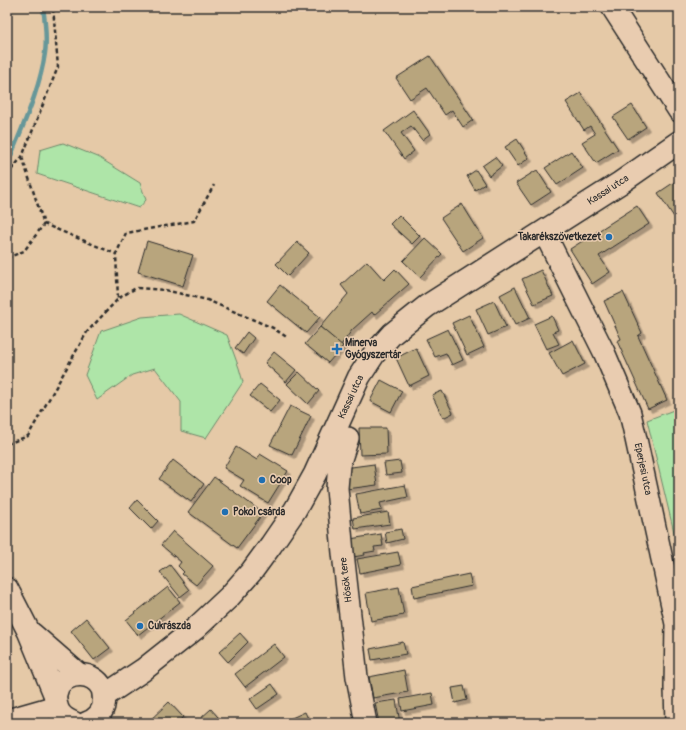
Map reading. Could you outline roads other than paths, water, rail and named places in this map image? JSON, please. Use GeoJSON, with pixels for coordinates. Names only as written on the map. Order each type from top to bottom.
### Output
{"type":"FeatureCollection","features":[{"type":"Feature","properties":{"kind":"main road","name":"Kassai utca"},"geometry":{"type":"LineString","coordinates":[[98,714],[143,670],[196,628],[230,597],[252,571],[272,545],[315,474],[359,377],[374,354],[392,334],[426,306],[620,183],[679,142]]}},
{"type":"Feature","properties":{"kind":"main road"},"geometry":{"type":"LineString","coordinates":[[7,589],[30,632],[59,714],[66,720],[74,723]]}},
{"type":"Feature","properties":{"kind":"main road"},"geometry":{"type":"LineString","coordinates":[[30,632],[84,675],[97,681],[102,688],[98,714]]}},
{"type":"Feature","properties":{"kind":"main road"},"geometry":{"type":"LineString","coordinates":[[55,700],[58,687],[64,680],[71,676],[143,670]]}},
{"type":"Feature","properties":{"kind":"street"},"geometry":{"type":"LineString","coordinates":[[612,7],[679,111]]}},
{"type":"Feature","properties":{"kind":"street","name":"Eperjesi utca"},"geometry":{"type":"LineString","coordinates":[[544,232],[604,352],[630,413],[676,624],[676,723]]}},
{"type":"Feature","properties":{"kind":"street","name":"Hősök tere"},"geometry":{"type":"LineString","coordinates":[[348,438],[339,464],[337,488],[357,677],[366,723]]}},
{"type":"Feature","properties":{"kind":"street"},"geometry":{"type":"LineString","coordinates":[[7,720],[55,700]]}},
{"type":"Feature","properties":{"kind":"waterway"},"geometry":{"type":"LineString","coordinates":[[7,162],[10,158],[30,107],[43,66],[46,42],[43,7]]}},
{"type":"Feature","properties":{"kind":"place","name":"Takarékszövetkezet"},"geometry":{"type":"Point","coordinates":[609,237]}},
{"type":"Feature","properties":{"kind":"place","name":"Minerva Gyógyszertár"},"geometry":{"type":"Point","coordinates":[337,349]}},
{"type":"Feature","properties":{"kind":"place","name":"Coop"},"geometry":{"type":"Point","coordinates":[262,480]}},
{"type":"Feature","properties":{"kind":"place","name":"Pokol csárda"},"geometry":{"type":"Point","coordinates":[225,512]}},
{"type":"Feature","properties":{"kind":"place","name":"Cukrászda"},"geometry":{"type":"Point","coordinates":[140,626]}}]}
